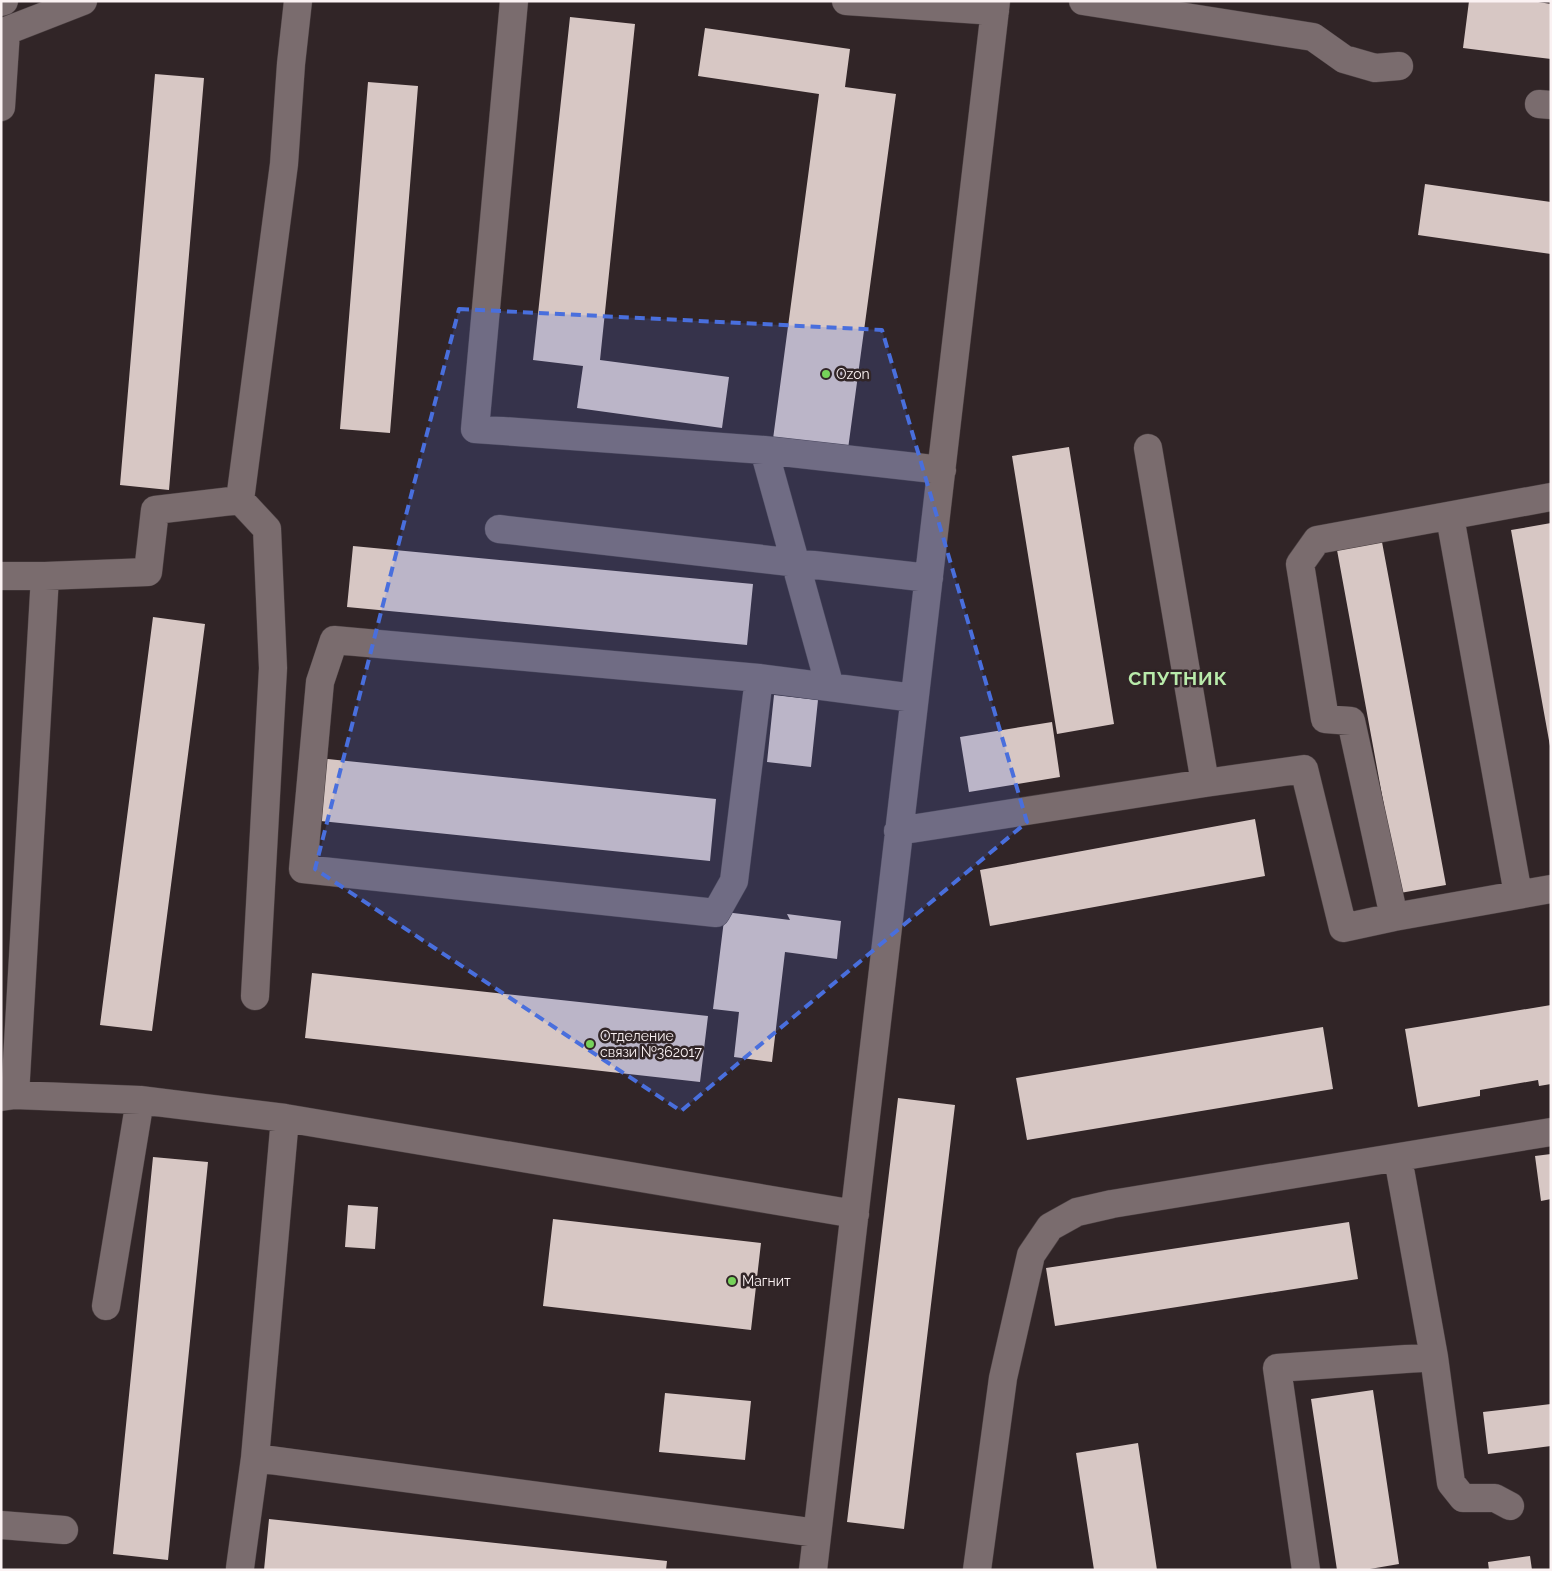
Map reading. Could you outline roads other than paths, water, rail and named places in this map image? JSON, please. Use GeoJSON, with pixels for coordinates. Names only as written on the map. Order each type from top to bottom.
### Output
{"type":"FeatureCollection","features":[{"type":"Feature","properties":{"kind":"street"},"geometry":{"type":"LineString","coordinates":[[1,107],[4,32],[83,1]]}},
{"type":"Feature","properties":{"kind":"street"},"geometry":{"type":"LineString","coordinates":[[240,500],[284,164],[291,64],[298,1]]}},
{"type":"Feature","properties":{"kind":"street"},"geometry":{"type":"LineString","coordinates":[[514,1],[475,429],[764,450],[942,470]]}},
{"type":"Feature","properties":{"kind":"street"},"geometry":{"type":"LineString","coordinates":[[813,1570],[995,6],[846,1]]}},
{"type":"Feature","properties":{"kind":"street"},"geometry":{"type":"LineString","coordinates":[[1083,1],[1313,38],[1344,59],[1375,68],[1399,66]]}},
{"type":"Feature","properties":{"kind":"street"},"geometry":{"type":"LineString","coordinates":[[1148,448],[1205,782]]}},
{"type":"Feature","properties":{"kind":"street"},"geometry":{"type":"LineString","coordinates":[[764,450],[830,687]]}},
{"type":"Feature","properties":{"kind":"street"},"geometry":{"type":"LineString","coordinates":[[1394,916],[1351,721],[1325,719],[1300,564],[1317,540],[1551,497]]}},
{"type":"Feature","properties":{"kind":"street"},"geometry":{"type":"LineString","coordinates":[[1,576],[148,572],[155,510],[240,500]]}},
{"type":"Feature","properties":{"kind":"street"},"geometry":{"type":"LineString","coordinates":[[240,500],[267,529],[272,658],[255,996]]}},
{"type":"Feature","properties":{"kind":"street"},"geometry":{"type":"LineString","coordinates":[[1450,517],[1518,894]]}},
{"type":"Feature","properties":{"kind":"street"},"geometry":{"type":"LineString","coordinates":[[499,529],[929,578]]}},
{"type":"Feature","properties":{"kind":"street"},"geometry":{"type":"LineString","coordinates":[[45,576],[8,1096],[140,1100],[285,1118],[855,1214]]}},
{"type":"Feature","properties":{"kind":"street"},"geometry":{"type":"LineString","coordinates":[[759,678],[734,881],[716,912],[303,869],[320,682],[334,640],[759,678],[914,698]]}},
{"type":"Feature","properties":{"kind":"street"},"geometry":{"type":"LineString","coordinates":[[898,830],[1205,782],[1304,769],[1343,928],[1394,916],[1551,889]]}},
{"type":"Feature","properties":{"kind":"street"},"geometry":{"type":"LineString","coordinates":[[106,1306],[140,1100]]}},
{"type":"Feature","properties":{"kind":"street"},"geometry":{"type":"LineString","coordinates":[[240,1568],[255,1458],[285,1118]]}},
{"type":"Feature","properties":{"kind":"street"},"geometry":{"type":"LineString","coordinates":[[977,1570],[1003,1378],[1031,1255],[1050,1227],[1077,1212],[1112,1204],[1551,1132]]}},
{"type":"Feature","properties":{"kind":"street"},"geometry":{"type":"LineString","coordinates":[[1398,1158],[1434,1357],[1451,1484],[1463,1498],[1495,1498],[1510,1506]]}},
{"type":"Feature","properties":{"kind":"street"},"geometry":{"type":"LineString","coordinates":[[1306,1570],[1278,1368],[1434,1357]]}},
{"type":"Feature","properties":{"kind":"street"},"geometry":{"type":"LineString","coordinates":[[255,1458],[818,1533]]}},
{"type":"Feature","properties":{"kind":"street"},"geometry":{"type":"LineString","coordinates":[[1,1525],[64,1530]]}},
{"type":"Feature","properties":{"kind":"place","name":"Ozon"},"geometry":{"type":"Point","coordinates":[826,374]}},
{"type":"Feature","properties":{"kind":"place","name":"Отделение связи №362017"},"geometry":{"type":"Point","coordinates":[590,1044]}},
{"type":"Feature","properties":{"kind":"place","name":"Магнит"},"geometry":{"type":"Point","coordinates":[732,1281]}},
{"type":"Feature","properties":{"kind":"district","name":"СПУТНИК"},"geometry":{"type":"Point","coordinates":[1178,678]}}]}
